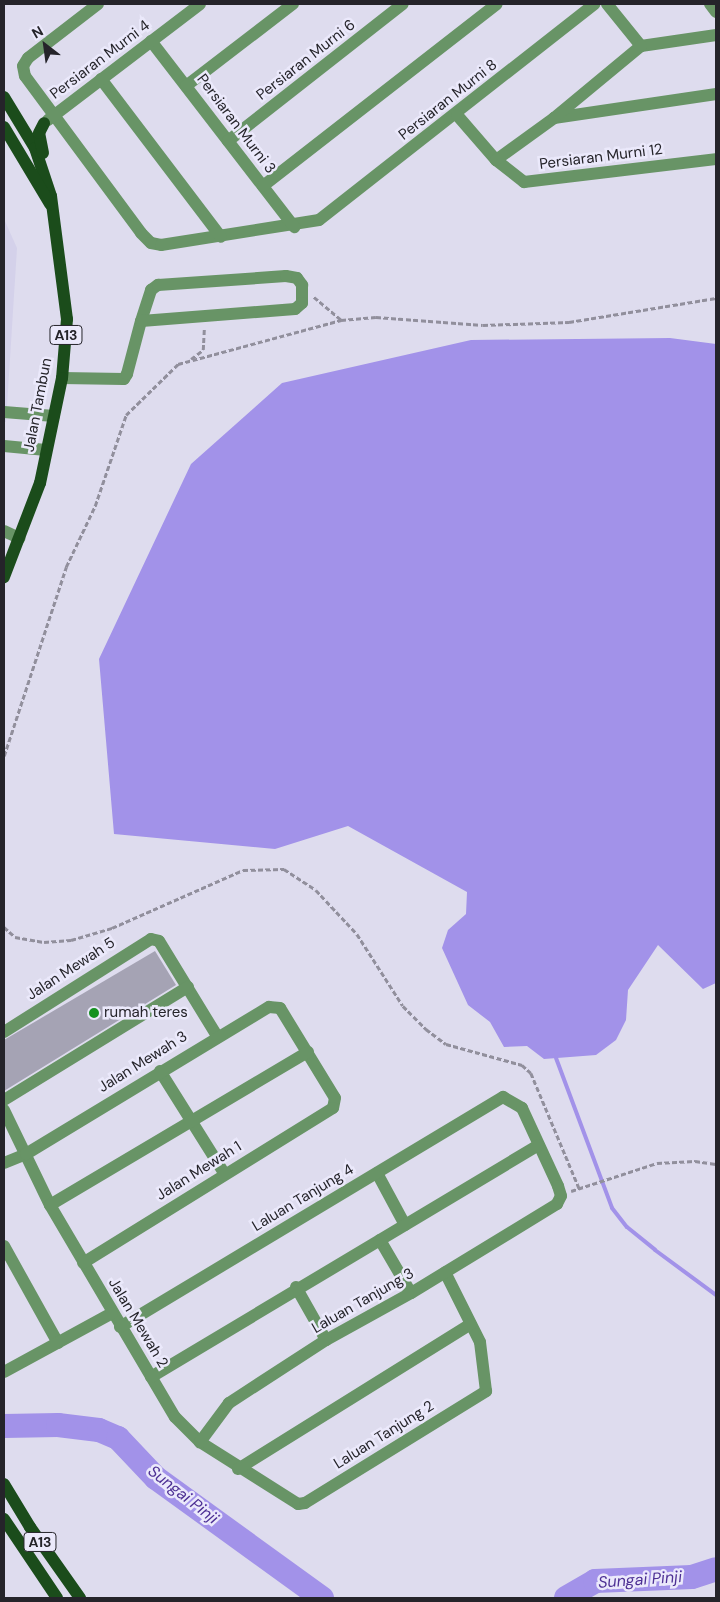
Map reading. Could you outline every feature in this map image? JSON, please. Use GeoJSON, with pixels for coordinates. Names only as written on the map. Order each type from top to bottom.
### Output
{"type":"FeatureCollection","features":[{"type":"Feature","properties":{"kind":"main road"},"geometry":{"type":"LineString","coordinates":[[4,96],[31,123],[50,119]]}},
{"type":"Feature","properties":{"kind":"main road","name":"Jalan Tambun"},"geometry":{"type":"LineString","coordinates":[[4,96],[35,148],[49,189],[67,319],[62,378],[40,483],[4,575]]}},
{"type":"Feature","properties":{"kind":"main road"},"geometry":{"type":"LineString","coordinates":[[49,189],[39,138],[50,119]]}},
{"type":"Feature","properties":{"kind":"main road","name":"Jalan Tambun"},"geometry":{"type":"LineString","coordinates":[[4,127],[50,204]]}},
{"type":"Feature","properties":{"kind":"main road","name":"A13"},"geometry":{"type":"LineString","coordinates":[[4,1484],[30,1527],[80,1598]]}},
{"type":"Feature","properties":{"kind":"main road","name":"A13"},"geometry":{"type":"LineString","coordinates":[[4,1519],[57,1598]]}},
{"type":"Feature","properties":{"kind":"street"},"geometry":{"type":"LineString","coordinates":[[98,4],[28,58],[23,66],[25,76],[50,119],[141,233],[151,243],[161,245],[294,227]]}},
{"type":"Feature","properties":{"kind":"street","name":"Persiaran Murni 4"},"geometry":{"type":"LineString","coordinates":[[50,119],[200,4]]}},
{"type":"Feature","properties":{"kind":"street"},"geometry":{"type":"LineString","coordinates":[[186,86],[294,4]]}},
{"type":"Feature","properties":{"kind":"street","name":"Persiaran Murni 6"},"geometry":{"type":"LineString","coordinates":[[228,141],[403,4]]}},
{"type":"Feature","properties":{"kind":"street"},"geometry":{"type":"LineString","coordinates":[[263,186],[497,4]]}},
{"type":"Feature","properties":{"kind":"street","name":"Persiaran Murni 8"},"geometry":{"type":"LineString","coordinates":[[294,227],[319,220],[457,115],[594,4]]}},
{"type":"Feature","properties":{"kind":"street"},"geometry":{"type":"LineString","coordinates":[[607,4],[641,46]]}},
{"type":"Feature","properties":{"kind":"street"},"geometry":{"type":"LineString","coordinates":[[710,4],[716,12]]}},
{"type":"Feature","properties":{"kind":"street"},"geometry":{"type":"LineString","coordinates":[[496,160],[554,118],[641,46],[716,35]]}},
{"type":"Feature","properties":{"kind":"street","name":"Persiaran Murni 3"},"geometry":{"type":"LineString","coordinates":[[152,41],[294,227]]}},
{"type":"Feature","properties":{"kind":"street"},"geometry":{"type":"LineString","coordinates":[[101,80],[221,237]]}},
{"type":"Feature","properties":{"kind":"street"},"geometry":{"type":"LineString","coordinates":[[554,118],[716,94]]}},
{"type":"Feature","properties":{"kind":"street","name":"Persiaran Murni 12"},"geometry":{"type":"LineString","coordinates":[[457,115],[496,160],[519,180],[530,183],[716,159]]}},
{"type":"Feature","properties":{"kind":"street"},"geometry":{"type":"LineString","coordinates":[[62,378],[124,379],[141,321],[151,290],[158,284],[286,276],[297,278],[302,290],[302,303],[295,310],[141,321]]}},
{"type":"Feature","properties":{"kind":"street"},"geometry":{"type":"LineString","coordinates":[[4,412],[54,416]]}},
{"type":"Feature","properties":{"kind":"street"},"geometry":{"type":"LineString","coordinates":[[4,446],[46,450]]}},
{"type":"Feature","properties":{"kind":"street"},"geometry":{"type":"LineString","coordinates":[[4,531],[19,538]]}},
{"type":"Feature","properties":{"kind":"street","name":"Jalan Mewah 5"},"geometry":{"type":"LineString","coordinates":[[4,1032],[143,942],[151,939],[159,941],[188,988]]}},
{"type":"Feature","properties":{"kind":"street"},"geometry":{"type":"LineString","coordinates":[[4,1100],[188,988],[217,1036]]}},
{"type":"Feature","properties":{"kind":"street","name":"Jalan Mewah 3"},"geometry":{"type":"LineString","coordinates":[[4,1163],[26,1154],[217,1036],[269,1007],[280,1008],[308,1052]]}},
{"type":"Feature","properties":{"kind":"street"},"geometry":{"type":"LineString","coordinates":[[50,1205],[192,1123],[308,1052]]}},
{"type":"Feature","properties":{"kind":"street","name":"Jalan Mewah 1"},"geometry":{"type":"LineString","coordinates":[[83,1263],[224,1173],[333,1108],[335,1098],[308,1052]]}},
{"type":"Feature","properties":{"kind":"street"},"geometry":{"type":"LineString","coordinates":[[160,1071],[224,1173]]}},
{"type":"Feature","properties":{"kind":"street","name":"Laluan Tanjung 4"},"geometry":{"type":"LineString","coordinates":[[120,1327],[503,1097],[522,1108],[538,1145]]}},
{"type":"Feature","properties":{"kind":"street","name":"Jalan Mewah 2"},"geometry":{"type":"LineString","coordinates":[[4,1110],[50,1205],[174,1417],[200,1442],[238,1469],[298,1504]]}},
{"type":"Feature","properties":{"kind":"street"},"geometry":{"type":"LineString","coordinates":[[151,1376],[538,1145]]}},
{"type":"Feature","properties":{"kind":"street","name":"Laluan Tanjung 3"},"geometry":{"type":"LineString","coordinates":[[200,1442],[229,1403],[326,1340],[411,1293],[557,1204],[561,1196],[558,1186],[538,1145]]}},
{"type":"Feature","properties":{"kind":"street"},"geometry":{"type":"LineString","coordinates":[[377,1173],[405,1226]]}},
{"type":"Feature","properties":{"kind":"street"},"geometry":{"type":"LineString","coordinates":[[380,1240],[411,1293]]}},
{"type":"Feature","properties":{"kind":"street"},"geometry":{"type":"LineString","coordinates":[[4,1246],[58,1342]]}},
{"type":"Feature","properties":{"kind":"street"},"geometry":{"type":"LineString","coordinates":[[238,1469],[471,1324],[445,1272]]}},
{"type":"Feature","properties":{"kind":"street"},"geometry":{"type":"LineString","coordinates":[[296,1288],[326,1340]]}},
{"type":"Feature","properties":{"kind":"street"},"geometry":{"type":"LineString","coordinates":[[4,1372],[112,1313]]}},
{"type":"Feature","properties":{"kind":"street","name":"Laluan Tanjung 2"},"geometry":{"type":"LineString","coordinates":[[298,1504],[486,1391],[482,1348],[471,1324]]}},
{"type":"Feature","properties":{"kind":"path"},"geometry":{"type":"LineString","coordinates":[[302,290],[341,320]]}},
{"type":"Feature","properties":{"kind":"path"},"geometry":{"type":"LineString","coordinates":[[190,359],[341,320],[376,317],[483,325],[569,322],[716,298]]}},
{"type":"Feature","properties":{"kind":"path"},"geometry":{"type":"LineString","coordinates":[[4,756],[66,566],[95,506],[126,415],[168,371],[203,350],[201,317]]}},
{"type":"Feature","properties":{"kind":"path"},"geometry":{"type":"LineString","coordinates":[[4,927],[15,938],[44,942],[71,940],[112,928],[243,870],[263,867],[284,869],[316,890],[357,934],[403,1006],[426,1029],[446,1044],[522,1065],[531,1073],[579,1188]]}},
{"type":"Feature","properties":{"kind":"path"},"geometry":{"type":"LineString","coordinates":[[587,1184],[657,1163],[695,1161],[716,1164]]}},
{"type":"Feature","properties":{"kind":"shaded area"},"geometry":{"type":"Polygon","coordinates":[[[4,219],[17,248],[6,422],[4,422],[4,219]]]}},
{"type":"Feature","properties":{"kind":"shaded area"},"geometry":{"type":"Polygon","coordinates":[[[670,338],[716,344],[716,983],[703,989],[658,945],[628,990],[626,1020],[616,1040],[596,1055],[544,1059],[527,1046],[504,1047],[490,1022],[468,1005],[442,948],[448,930],[466,914],[467,892],[348,826],[275,849],[114,834],[99,659],[191,464],[282,383],[471,340],[670,338]]]}},
{"type":"Feature","properties":{"kind":"building","name":"rumah teres"},"geometry":{"type":"Polygon","coordinates":[[[155,951],[176,985],[4,1091],[4,1040],[155,951]]]}},
{"type":"Feature","properties":{"kind":"waterway"},"geometry":{"type":"LineString","coordinates":[[556,1058],[612,1208],[627,1227],[716,1295]]}},
{"type":"Feature","properties":{"kind":"waterway","name":"Sungai Pinji"},"geometry":{"type":"LineString","coordinates":[[4,1426],[58,1425],[99,1430],[118,1438],[156,1478],[322,1598]]}},
{"type":"Feature","properties":{"kind":"waterway","name":"Sungai Pinji"},"geometry":{"type":"LineString","coordinates":[[566,1598],[595,1581],[692,1577],[716,1569]]}},
{"type":"Feature","properties":{"kind":"place","name":"rumah teres"},"geometry":{"type":"Point","coordinates":[94,1013]}}]}
